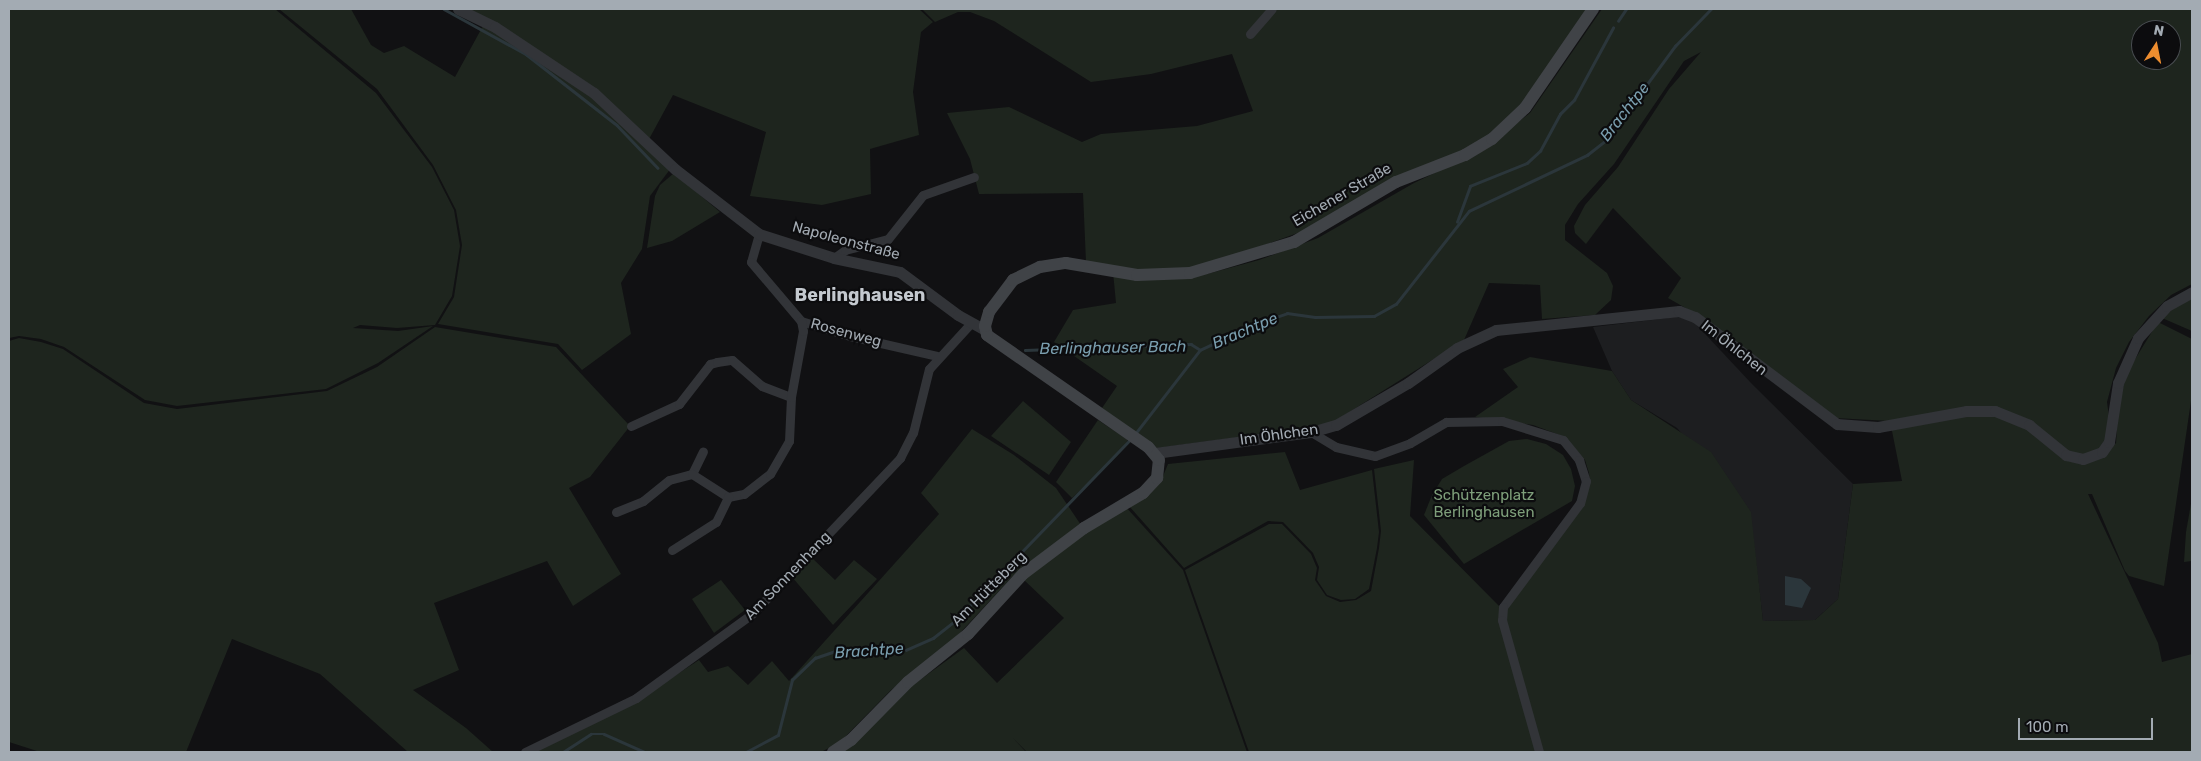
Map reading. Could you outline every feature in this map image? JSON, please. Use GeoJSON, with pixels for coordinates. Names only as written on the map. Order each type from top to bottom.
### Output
{"type":"FeatureCollection","features":[{"type":"Feature","properties":{"kind":"main road","name":"Eichener Straße"},"geometry":{"type":"LineString","coordinates":[[984,330],[995,301],[1013,280],[1030,270],[1077,263],[1148,276],[1204,271],[1294,242],[1396,182],[1479,148],[1525,108],[1593,9]]}},
{"type":"Feature","properties":{"kind":"main road","name":"Napoleonstraße"},"geometry":{"type":"LineString","coordinates":[[984,330],[999,344],[1150,449]]}},
{"type":"Feature","properties":{"kind":"main road","name":"Am Hütteberg"},"geometry":{"type":"LineString","coordinates":[[833,752],[851,740],[908,682],[968,634],[1023,574],[1084,528],[1152,485],[1160,471],[1150,449]]}},
{"type":"Feature","properties":{"kind":"street","name":"Napoleonstraße"},"geometry":{"type":"LineString","coordinates":[[458,9],[496,27],[594,93],[682,175],[759,234],[834,258],[900,272],[971,323],[984,330]]}},
{"type":"Feature","properties":{"kind":"street"},"geometry":{"type":"LineString","coordinates":[[1250,34],[1272,9]]}},
{"type":"Feature","properties":{"kind":"street"},"geometry":{"type":"LineString","coordinates":[[834,258],[845,250],[888,239],[923,195],[974,177]]}},
{"type":"Feature","properties":{"kind":"street","name":"Rosenweg"},"geometry":{"type":"LineString","coordinates":[[759,234],[751,262],[801,321],[850,336],[937,356]]}},
{"type":"Feature","properties":{"kind":"street","name":"Im Öhlchen"},"geometry":{"type":"LineString","coordinates":[[1150,449],[1310,432],[1336,425],[1408,383],[1457,348],[1496,330],[1678,311],[1695,317],[1837,424],[1878,427],[1966,411],[1995,411],[2029,425],[2066,455],[2083,459],[2102,452],[2109,442],[2118,383],[2124,364],[2138,338],[2157,316],[2176,300],[2192,292]]}},
{"type":"Feature","properties":{"kind":"street"},"geometry":{"type":"LineString","coordinates":[[616,512],[643,501],[669,480],[692,474],[728,497],[744,494],[770,474],[789,441],[792,398],[803,330],[801,321]]}},
{"type":"Feature","properties":{"kind":"street","name":"Am Sonnenhang"},"geometry":{"type":"LineString","coordinates":[[525,752],[636,698],[753,614],[900,458],[913,433],[929,369],[937,356],[971,323]]}},
{"type":"Feature","properties":{"kind":"street"},"geometry":{"type":"LineString","coordinates":[[631,426],[679,404],[710,364],[717,362],[732,360],[762,386],[792,398]]}},
{"type":"Feature","properties":{"kind":"street"},"geometry":{"type":"LineString","coordinates":[[1310,432],[1336,447],[1375,456],[1410,443],[1446,422],[1502,421],[1563,440],[1579,460],[1586,481],[1580,502],[1503,607],[1502,620],[1539,752]]}},
{"type":"Feature","properties":{"kind":"street"},"geometry":{"type":"LineString","coordinates":[[692,474],[703,451]]}},
{"type":"Feature","properties":{"kind":"street"},"geometry":{"type":"LineString","coordinates":[[672,550],[716,522],[728,497]]}},
{"type":"Feature","properties":{"kind":"shaded area"},"geometry":{"type":"Polygon","coordinates":[[[1677,317],[1692,320],[1752,384],[1853,484],[1838,599],[1815,620],[1763,621],[1750,512],[1677,428],[1631,400],[1612,371],[1593,327],[1677,317]]]}},
{"type":"Feature","properties":{"kind":"shaded area"},"geometry":{"type":"Polygon","coordinates":[[[1785,576],[1801,579],[1811,588],[1802,608],[1785,605],[1785,576]]]}},
{"type":"Feature","properties":{"kind":"green space"},"geometry":{"type":"Polygon","coordinates":[[[9,9],[275,9],[376,93],[432,167],[454,210],[460,246],[452,296],[435,325],[397,328],[360,325],[353,328],[398,331],[433,326],[378,363],[326,389],[177,406],[145,400],[64,347],[41,339],[19,336],[9,338],[9,9]]]}},
{"type":"Feature","properties":{"kind":"green space"},"geometry":{"type":"Polygon","coordinates":[[[279,9],[351,9],[371,45],[384,53],[404,46],[455,77],[484,24],[592,95],[671,168],[650,196],[642,249],[621,283],[631,334],[582,370],[558,344],[438,324],[454,297],[462,245],[456,210],[433,165],[377,89],[279,9]]]}},
{"type":"Feature","properties":{"kind":"green space"},"geometry":{"type":"Polygon","coordinates":[[[464,9],[919,9],[933,22],[921,32],[913,92],[919,135],[870,149],[871,194],[822,205],[750,196],[766,132],[673,95],[648,141],[595,91],[464,9]]]}},
{"type":"Feature","properties":{"kind":"green space"},"geometry":{"type":"Polygon","coordinates":[[[922,9],[1591,9],[1523,104],[1476,146],[1314,227],[1195,270],[1142,275],[1086,262],[1083,193],[979,194],[970,159],[947,113],[1009,107],[1082,142],[1101,134],[1197,126],[1253,111],[1232,54],[1151,74],[1091,82],[994,21],[970,12],[958,12],[935,22],[922,9]]]}},
{"type":"Feature","properties":{"kind":"green space"},"geometry":{"type":"Polygon","coordinates":[[[1602,9],[2192,9],[2192,284],[2171,295],[2149,316],[2129,342],[2116,368],[2107,402],[2113,446],[2116,443],[2119,399],[2129,369],[2158,322],[2192,339],[2192,394],[2164,586],[2129,576],[2125,571],[2092,494],[2088,494],[2158,643],[2162,662],[2192,654],[2192,752],[1541,752],[1504,620],[1506,608],[1590,483],[1585,460],[1565,437],[1533,425],[1475,417],[1518,387],[1503,369],[1530,357],[1612,371],[1631,400],[1711,452],[1751,512],[1763,621],[1815,620],[1838,599],[1853,484],[1902,481],[1890,421],[1834,418],[1703,318],[1668,298],[1681,278],[1613,208],[1586,244],[1575,233],[1574,226],[1585,205],[1618,167],[1669,89],[1701,52],[1684,61],[1614,164],[1578,204],[1565,225],[1565,240],[1607,273],[1613,286],[1611,300],[1595,315],[1542,319],[1540,285],[1489,283],[1464,340],[1335,421],[1309,428],[1157,448],[1102,408],[1117,386],[1054,342],[1073,310],[1116,303],[1113,272],[1207,274],[1259,260],[1318,238],[1414,183],[1480,151],[1530,113],[1602,9]]]}},
{"type":"Feature","properties":{"kind":"green space"},"geometry":{"type":"Polygon","coordinates":[[[674,173],[720,212],[672,241],[647,248],[655,196],[660,185],[674,173]]]}},
{"type":"Feature","properties":{"kind":"green space"},"geometry":{"type":"Polygon","coordinates":[[[2192,299],[2192,331],[2162,318],[2183,301],[2192,299]]]}},
{"type":"Feature","properties":{"kind":"green space"},"geometry":{"type":"Polygon","coordinates":[[[435,327],[556,347],[630,426],[590,477],[569,488],[621,574],[573,606],[547,561],[434,603],[459,670],[413,690],[466,728],[493,752],[408,752],[320,674],[232,639],[186,752],[40,752],[9,742],[9,341],[19,338],[63,349],[144,403],[177,409],[327,391],[377,367],[435,327]]]}},
{"type":"Feature","properties":{"kind":"green space"},"geometry":{"type":"Polygon","coordinates":[[[1023,401],[1071,442],[1049,475],[991,436],[1023,401]]]}},
{"type":"Feature","properties":{"kind":"green space"},"geometry":{"type":"Polygon","coordinates":[[[1098,420],[1128,440],[1117,456],[1072,498],[1056,482],[1098,420]]]}},
{"type":"Feature","properties":{"kind":"green space"},"geometry":{"type":"Polygon","coordinates":[[[972,429],[1014,455],[1056,488],[1081,525],[1012,577],[946,648],[891,690],[839,743],[821,752],[530,752],[636,701],[699,660],[708,672],[728,666],[748,685],[772,661],[789,681],[939,514],[921,493],[972,429]]]}},
{"type":"Feature","properties":{"kind":"green space","name":"Schützenplatz Berlinghausen"},"geometry":{"type":"Polygon","coordinates":[[[1527,439],[1546,444],[1563,455],[1571,469],[1575,486],[1572,501],[1464,564],[1424,515],[1432,495],[1442,479],[1464,466],[1509,441],[1527,439]]]}},
{"type":"Feature","properties":{"kind":"green space"},"geometry":{"type":"Polygon","coordinates":[[[1285,452],[1300,490],[1372,470],[1379,532],[1377,548],[1369,589],[1355,599],[1341,600],[1327,595],[1317,580],[1319,567],[1313,553],[1283,522],[1268,521],[1184,568],[1129,506],[1161,481],[1168,464],[1285,452]]]}},
{"type":"Feature","properties":{"kind":"green space"},"geometry":{"type":"Polygon","coordinates":[[[1414,460],[1410,516],[1502,609],[1538,752],[1249,752],[1185,570],[1269,524],[1282,524],[1311,554],[1317,568],[1315,580],[1326,596],[1340,602],[1356,600],[1371,591],[1379,548],[1381,531],[1374,469],[1414,460]]]}},
{"type":"Feature","properties":{"kind":"green space"},"geometry":{"type":"Polygon","coordinates":[[[2192,498],[2192,561],[2184,562],[2186,532],[2192,498]]]}},
{"type":"Feature","properties":{"kind":"green space"},"geometry":{"type":"Polygon","coordinates":[[[1125,506],[1183,570],[1247,752],[1027,752],[1013,738],[1026,752],[841,752],[906,690],[964,648],[997,683],[1064,618],[1024,580],[1045,562],[1125,506]]]}},
{"type":"Feature","properties":{"kind":"green space"},"geometry":{"type":"Polygon","coordinates":[[[810,556],[835,580],[854,560],[877,579],[833,625],[792,577],[810,556]]]}},
{"type":"Feature","properties":{"kind":"green space"},"geometry":{"type":"Polygon","coordinates":[[[721,580],[745,610],[714,633],[692,599],[721,580]]]}},
{"type":"Feature","properties":{"kind":"waterway","name":"Berlinghauser Bach"},"geometry":{"type":"LineString","coordinates":[[444,9],[526,54],[617,125],[658,168]]}},
{"type":"Feature","properties":{"kind":"waterway"},"geometry":{"type":"LineString","coordinates":[[1618,21],[1626,9]]}},
{"type":"Feature","properties":{"kind":"waterway","name":"Brachtpe"},"geometry":{"type":"LineString","coordinates":[[1135,434],[1200,350],[1253,325],[1287,313],[1315,317],[1374,316],[1396,304],[1469,211],[1587,155],[1606,140],[1675,46],[1711,9]]}},
{"type":"Feature","properties":{"kind":"waterway"},"geometry":{"type":"LineString","coordinates":[[1457,222],[1470,186],[1527,163],[1540,151],[1560,114],[1574,100],[1613,28]]}},
{"type":"Feature","properties":{"kind":"waterway","name":"Berlinghauser Bach"},"geometry":{"type":"LineString","coordinates":[[1025,350],[1191,344],[1199,349]]}},
{"type":"Feature","properties":{"kind":"waterway","name":"Brachtpe"},"geometry":{"type":"LineString","coordinates":[[746,752],[778,735],[792,680],[815,658],[838,650],[906,650],[933,638],[955,621],[1130,440]]}},
{"type":"Feature","properties":{"kind":"waterway","name":"Brachtpe"},"geometry":{"type":"LineString","coordinates":[[563,752],[591,734],[604,734],[645,752]]}},
{"type":"Feature","properties":{"kind":"district","name":"Berlinghausen"},"geometry":{"type":"Point","coordinates":[860,295]}}]}
